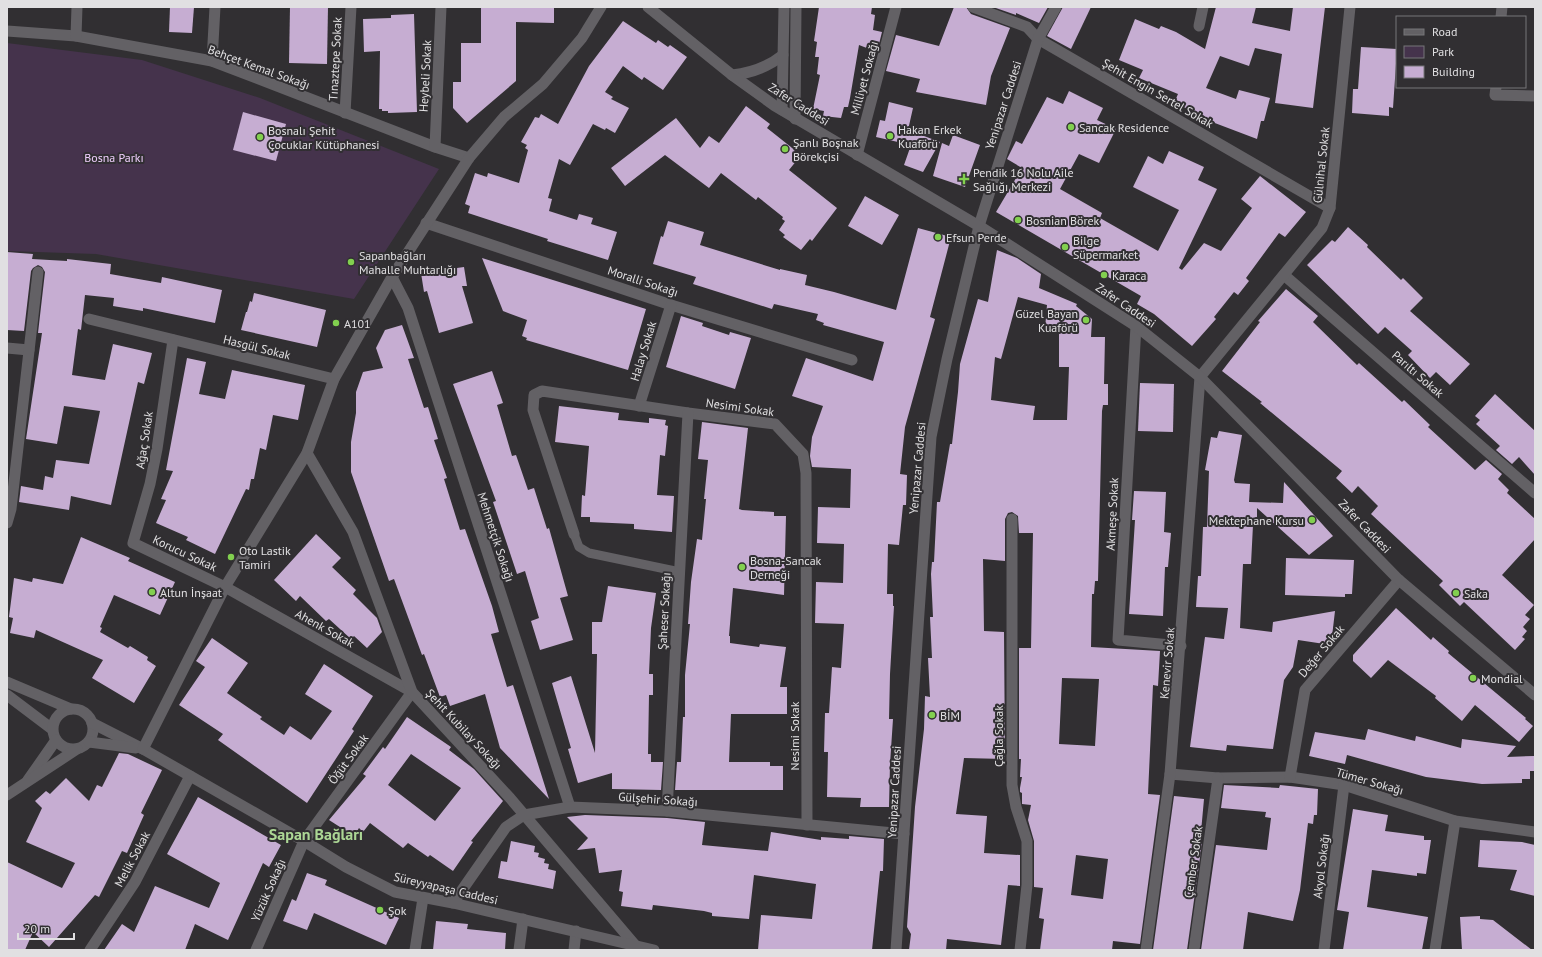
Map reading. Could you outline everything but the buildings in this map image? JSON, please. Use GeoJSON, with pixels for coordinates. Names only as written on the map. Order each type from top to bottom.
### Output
{"type":"FeatureCollection","features":[{"type":"Feature","properties":{"kind":"street"},"geometry":{"type":"LineString","coordinates":[[76,36],[77,7]]}},
{"type":"Feature","properties":{"kind":"street"},"geometry":{"type":"LineString","coordinates":[[212,61],[215,7]]}},
{"type":"Feature","properties":{"kind":"street","name":"Tınaztepe Sokak"},"geometry":{"type":"LineString","coordinates":[[345,113],[351,7]]}},
{"type":"Feature","properties":{"kind":"street","name":"Heybeli Sokak"},"geometry":{"type":"LineString","coordinates":[[435,147],[441,7]]}},
{"type":"Feature","properties":{"kind":"street"},"geometry":{"type":"LineString","coordinates":[[88,742],[143,749],[225,587],[307,453],[334,379],[392,277],[469,158],[504,117],[543,84],[582,38],[602,7]]}},
{"type":"Feature","properties":{"kind":"street","name":"Zafer Caddesi"},"geometry":{"type":"LineString","coordinates":[[648,7],[732,75],[795,119],[979,226],[1136,326],[1200,377],[1400,580],[1535,695]]}},
{"type":"Feature","properties":{"kind":"street"},"geometry":{"type":"LineString","coordinates":[[782,110],[784,7]]}},
{"type":"Feature","properties":{"kind":"street"},"geometry":{"type":"LineString","coordinates":[[795,119],[796,7]]}},
{"type":"Feature","properties":{"kind":"street","name":"Milliyet Sokağı"},"geometry":{"type":"LineString","coordinates":[[857,155],[896,7]]}},
{"type":"Feature","properties":{"kind":"street","name":"Şehit Engin Sertel Sokak"},"geometry":{"type":"LineString","coordinates":[[973,7],[1027,27],[1038,39],[1330,208]]}},
{"type":"Feature","properties":{"kind":"street","name":"Yenipazar Caddesi"},"geometry":{"type":"LineString","coordinates":[[896,950],[931,437],[947,359],[979,226],[1038,39],[1056,7]]}},
{"type":"Feature","properties":{"kind":"street"},"geometry":{"type":"LineString","coordinates":[[1199,26],[1203,7]]}},
{"type":"Feature","properties":{"kind":"street","name":"Gülnihal Sokak"},"geometry":{"type":"LineString","coordinates":[[1200,377],[1322,228],[1330,208],[1350,7]]}},
{"type":"Feature","properties":{"kind":"street","name":"Behçet Kemal Sokağı"},"geometry":{"type":"LineString","coordinates":[[7,31],[76,36],[212,61],[435,147],[469,158]]}},
{"type":"Feature","properties":{"kind":"street"},"geometry":{"type":"LineString","coordinates":[[732,75],[757,70],[774,62],[783,55]]}},
{"type":"Feature","properties":{"kind":"street"},"geometry":{"type":"LineString","coordinates":[[1496,91],[1535,96]]}},
{"type":"Feature","properties":{"kind":"street","name":"Moralli Sokağı"},"geometry":{"type":"LineString","coordinates":[[426,223],[671,305],[852,360]]}},
{"type":"Feature","properties":{"kind":"street"},"geometry":{"type":"LineString","coordinates":[[7,523],[11,509],[38,272]]}},
{"type":"Feature","properties":{"kind":"street","name":"Parıltı Sokak"},"geometry":{"type":"LineString","coordinates":[[1284,275],[1535,493]]}},
{"type":"Feature","properties":{"kind":"street","name":"Mehmetçik Sokağı"},"geometry":{"type":"LineString","coordinates":[[392,277],[408,308],[570,807]]}},
{"type":"Feature","properties":{"kind":"street","name":"Halay Sokak"},"geometry":{"type":"LineString","coordinates":[[639,406],[671,305]]}},
{"type":"Feature","properties":{"kind":"street","name":"Hasgül Sokak"},"geometry":{"type":"LineString","coordinates":[[89,319],[334,379]]}},
{"type":"Feature","properties":{"kind":"street","name":"Akmeşe Sokak"},"geometry":{"type":"LineString","coordinates":[[1136,326],[1118,640],[1181,646]]}},
{"type":"Feature","properties":{"kind":"street","name":"Ağaç Sokak"},"geometry":{"type":"LineString","coordinates":[[133,543],[150,484],[157,449],[173,340]]}},
{"type":"Feature","properties":{"kind":"street"},"geometry":{"type":"LineString","coordinates":[[7,348],[29,350]]}},
{"type":"Feature","properties":{"kind":"street","name":"Kenevir Sokak"},"geometry":{"type":"LineString","coordinates":[[1146,950],[1170,774],[1181,646],[1200,377]]}},
{"type":"Feature","properties":{"kind":"street","name":"Nesimi Sokak"},"geometry":{"type":"LineString","coordinates":[[574,534],[533,410],[534,395],[542,391],[688,413],[776,424],[803,454],[806,480],[807,825]]}},
{"type":"Feature","properties":{"kind":"street","name":"Şaheser Sokağı"},"geometry":{"type":"LineString","coordinates":[[667,811],[688,413]]}},
{"type":"Feature","properties":{"kind":"street","name":"Şehit Kubilay Sokağı"},"geometry":{"type":"LineString","coordinates":[[307,453],[353,532],[412,692],[524,815],[635,945]]}},
{"type":"Feature","properties":{"kind":"street","name":"Çağla Sokak"},"geometry":{"type":"LineString","coordinates":[[1012,519],[1014,582],[1010,740],[1012,785],[1016,808],[1027,841],[1028,860],[1020,950]]}},
{"type":"Feature","properties":{"kind":"street","name":"Korucu Sokak"},"geometry":{"type":"LineString","coordinates":[[133,543],[225,587]]}},
{"type":"Feature","properties":{"kind":"street","name":"Değer Sokak"},"geometry":{"type":"LineString","coordinates":[[1290,777],[1305,690],[1400,580]]}},
{"type":"Feature","properties":{"kind":"street","name":"Ahenk Sokak"},"geometry":{"type":"LineString","coordinates":[[225,587],[412,692]]}},
{"type":"Feature","properties":{"kind":"street"},"geometry":{"type":"LineString","coordinates":[[7,682],[71,709],[84,712],[92,723],[93,730],[88,742],[7,795]]}},
{"type":"Feature","properties":{"kind":"street","name":"Öğüt Sokak"},"geometry":{"type":"LineString","coordinates":[[304,841],[412,692]]}},
{"type":"Feature","properties":{"kind":"street"},"geometry":{"type":"LineString","coordinates":[[7,696],[54,735],[65,748],[77,749]]}},
{"type":"Feature","properties":{"kind":"street"},"geometry":{"type":"LineString","coordinates":[[24,785],[54,735],[53,723],[60,714],[71,709]]}},
{"type":"Feature","properties":{"kind":"street","name":"Süreyyapaşa Caddesi"},"geometry":{"type":"LineString","coordinates":[[92,723],[143,749],[304,841],[346,867],[395,892],[453,903],[654,950]]}},
{"type":"Feature","properties":{"kind":"street","name":"Tümer Sokağı"},"geometry":{"type":"LineString","coordinates":[[1170,774],[1218,778],[1290,777],[1344,785],[1455,821],[1535,832]]}},
{"type":"Feature","properties":{"kind":"street","name":"Melik Sokak"},"geometry":{"type":"LineString","coordinates":[[90,950],[135,882],[190,776]]}},
{"type":"Feature","properties":{"kind":"street","name":"Çember Sokak"},"geometry":{"type":"LineString","coordinates":[[1194,950],[1218,778]]}},
{"type":"Feature","properties":{"kind":"street","name":"Akyol Sokağı"},"geometry":{"type":"LineString","coordinates":[[1324,950],[1344,785]]}},
{"type":"Feature","properties":{"kind":"street","name":"Gülşehir Sokağı"},"geometry":{"type":"LineString","coordinates":[[453,903],[506,827],[524,815],[570,807],[667,811],[904,834]]}},
{"type":"Feature","properties":{"kind":"street"},"geometry":{"type":"LineString","coordinates":[[1435,950],[1455,821]]}},
{"type":"Feature","properties":{"kind":"street","name":"Yüzük Sokağı"},"geometry":{"type":"LineString","coordinates":[[256,950],[304,841]]}},
{"type":"Feature","properties":{"kind":"street"},"geometry":{"type":"LineString","coordinates":[[416,950],[423,898]]}},
{"type":"Feature","properties":{"kind":"street"},"geometry":{"type":"LineString","coordinates":[[519,950],[524,919]]}},
{"type":"Feature","properties":{"kind":"street"},"geometry":{"type":"LineString","coordinates":[[574,950],[576,931]]}},
{"type":"Feature","properties":{"kind":"lane"},"geometry":{"type":"LineString","coordinates":[[574,534],[579,547],[589,552],[680,572]]}},
{"type":"Feature","properties":{"kind":"green space","name":"Bosna Parkı"},"geometry":{"type":"Polygon","coordinates":[[[7,43],[142,60],[260,98],[439,169],[354,299],[96,254],[7,251],[7,43]]]}},
{"type":"Feature","properties":{"kind":"place","name":"Sancak Residence"},"geometry":{"type":"Point","coordinates":[1071,127]}},
{"type":"Feature","properties":{"kind":"place","name":"Hakan Erkek Kuaförü"},"geometry":{"type":"Point","coordinates":[890,136]}},
{"type":"Feature","properties":{"kind":"place","name":"Bosnalı Şehit Çocuklar Kütüphanesi"},"geometry":{"type":"Point","coordinates":[260,137]}},
{"type":"Feature","properties":{"kind":"place","name":"Şanlı Boşnak Börekçisi"},"geometry":{"type":"Point","coordinates":[785,149]}},
{"type":"Feature","properties":{"kind":"place","name":"Pendik 16 Nolu Aile Sağlığı Merkezi"},"geometry":{"type":"Point","coordinates":[964,179]}},
{"type":"Feature","properties":{"kind":"place","name":"Bosnian Börek"},"geometry":{"type":"Point","coordinates":[1018,220]}},
{"type":"Feature","properties":{"kind":"place","name":"Efsun Perde"},"geometry":{"type":"Point","coordinates":[938,237]}},
{"type":"Feature","properties":{"kind":"place","name":"Bilge Süpermarket"},"geometry":{"type":"Point","coordinates":[1065,247]}},
{"type":"Feature","properties":{"kind":"place","name":"Sapanbağları Mahalle Muhtarlığı"},"geometry":{"type":"Point","coordinates":[351,262]}},
{"type":"Feature","properties":{"kind":"place","name":"Karaca"},"geometry":{"type":"Point","coordinates":[1104,275]}},
{"type":"Feature","properties":{"kind":"place","name":"Güzel Bayan Kuaförü"},"geometry":{"type":"Point","coordinates":[1086,320]}},
{"type":"Feature","properties":{"kind":"place","name":"A101"},"geometry":{"type":"Point","coordinates":[336,323]}},
{"type":"Feature","properties":{"kind":"place","name":"Mektephane Kursu"},"geometry":{"type":"Point","coordinates":[1312,520]}},
{"type":"Feature","properties":{"kind":"place","name":"Oto Lastik Tamiri"},"geometry":{"type":"Point","coordinates":[231,557]}},
{"type":"Feature","properties":{"kind":"place","name":"Bosna-Sancak Derneği"},"geometry":{"type":"Point","coordinates":[742,567]}},
{"type":"Feature","properties":{"kind":"place","name":"Altun İnşaat"},"geometry":{"type":"Point","coordinates":[152,592]}},
{"type":"Feature","properties":{"kind":"place","name":"Saka"},"geometry":{"type":"Point","coordinates":[1456,593]}},
{"type":"Feature","properties":{"kind":"place","name":"Mondial"},"geometry":{"type":"Point","coordinates":[1473,678]}},
{"type":"Feature","properties":{"kind":"place","name":"BİM"},"geometry":{"type":"Point","coordinates":[932,715]}},
{"type":"Feature","properties":{"kind":"place","name":"Şok"},"geometry":{"type":"Point","coordinates":[380,910]}},
{"type":"Feature","properties":{"kind":"district","name":"Sapan Bağları"},"geometry":{"type":"Point","coordinates":[316,834]}}]}
